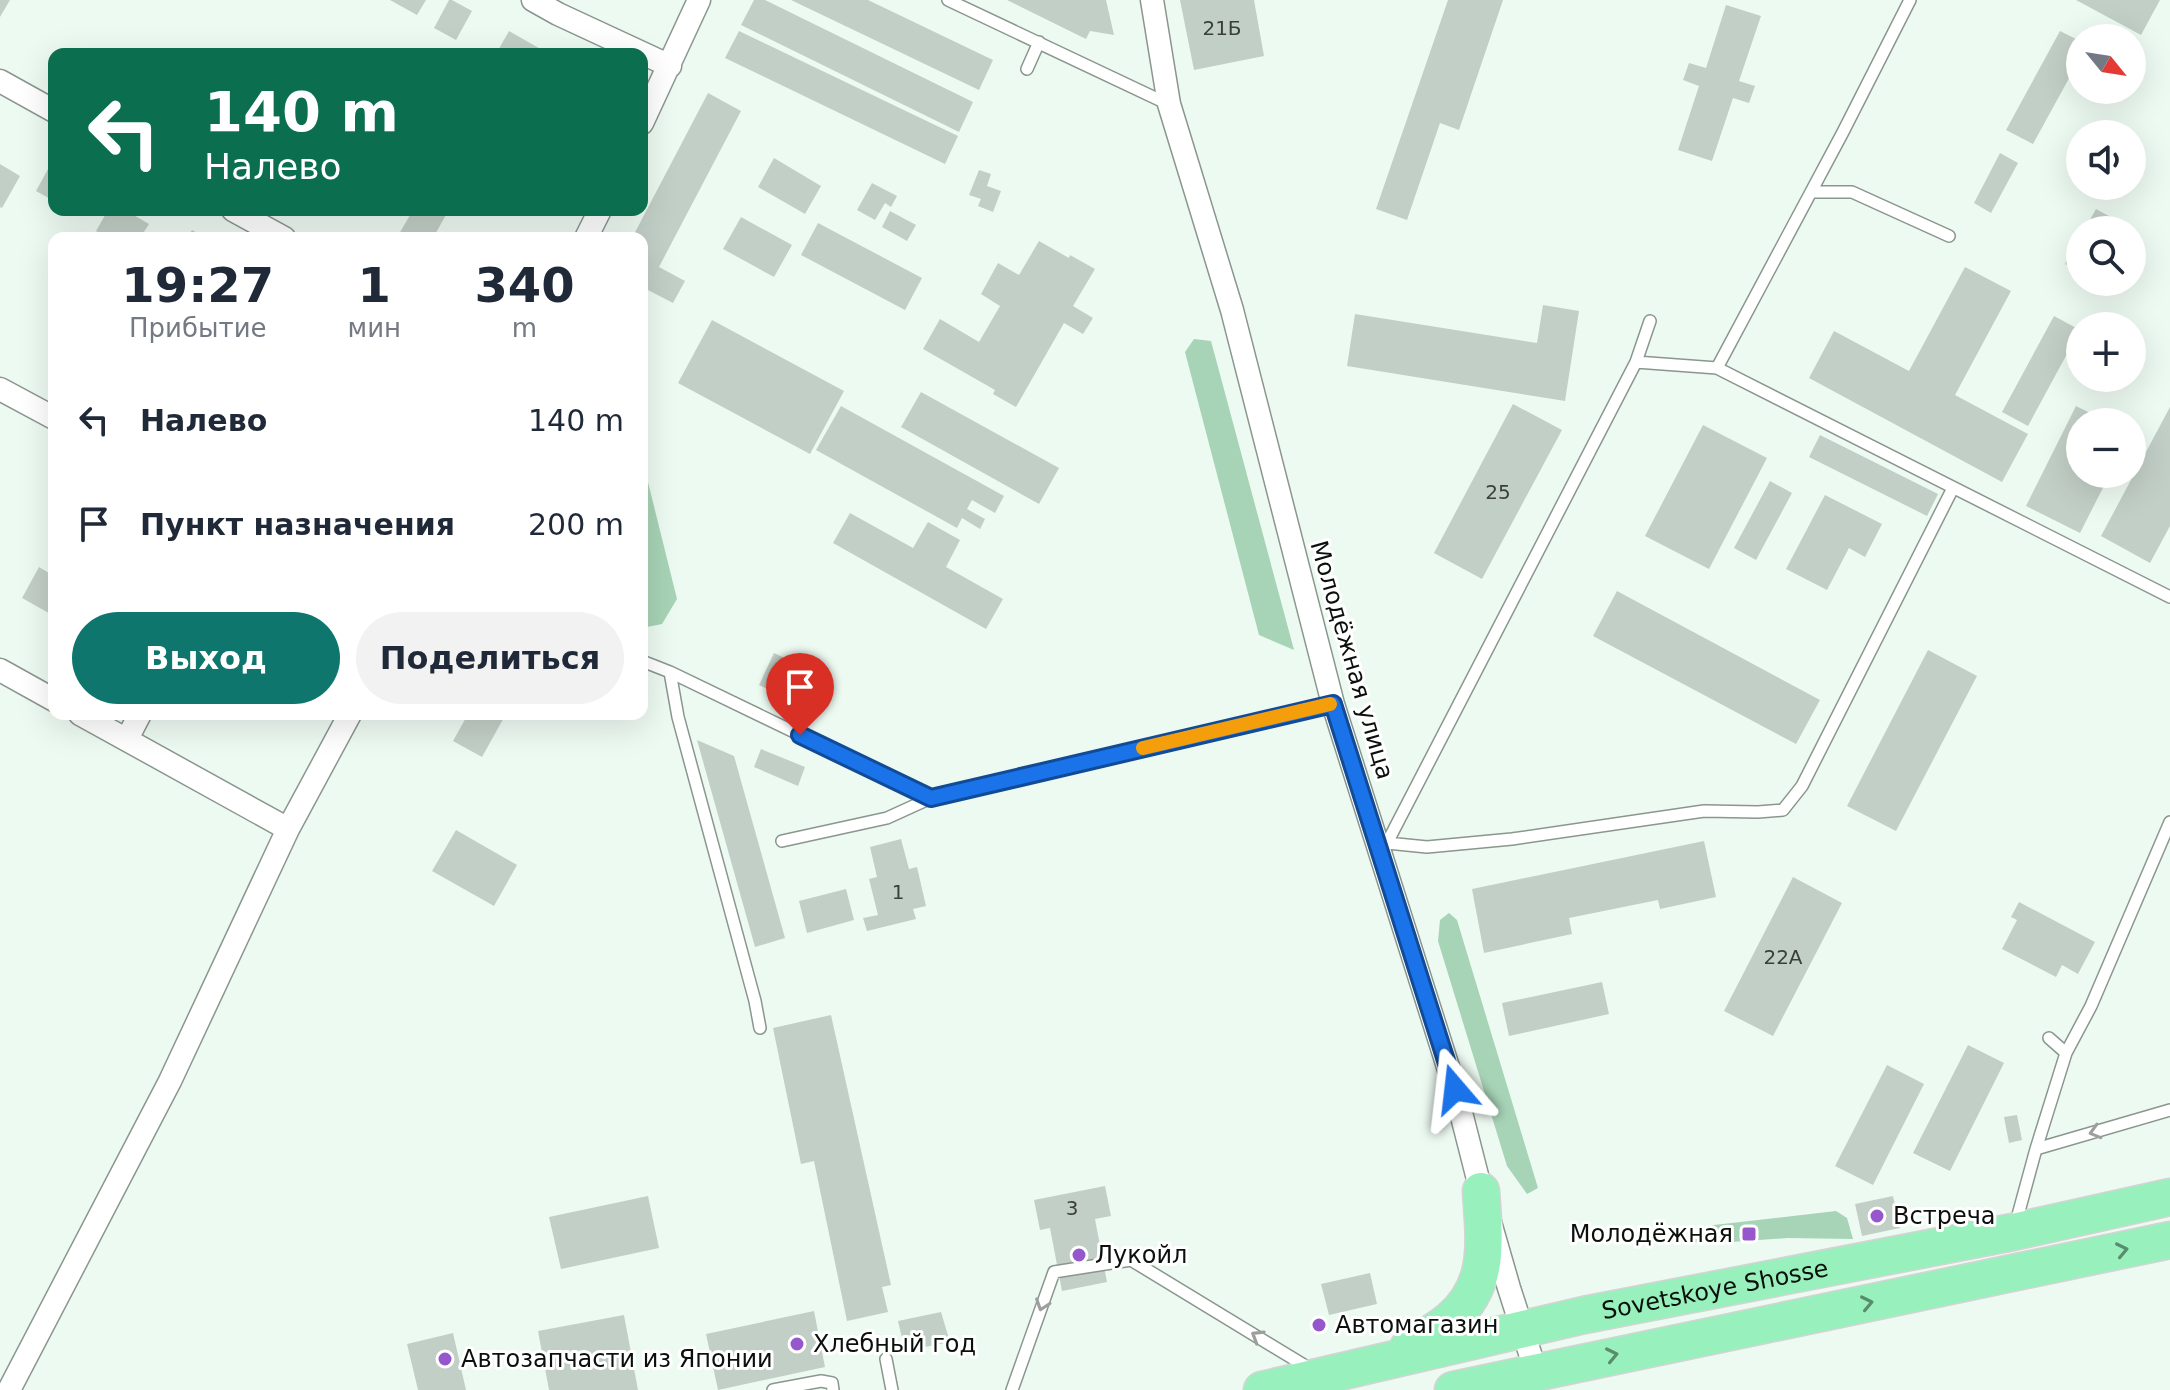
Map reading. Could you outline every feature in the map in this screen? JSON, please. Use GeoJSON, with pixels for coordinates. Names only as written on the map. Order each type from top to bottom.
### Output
{"type":"FeatureCollection","features":[{"type":"Feature","properties":{"kind":"highway"},"geometry":{"type":"LineString","coordinates":[[1388,1362],[1450,1320],[1468,1301],[1480,1277],[1485,1252],[1481,1191]]}},
{"type":"Feature","properties":{"kind":"highway","name":"Sovetskoye Shosse"},"geometry":{"type":"LineString","coordinates":[[1262,1390],[1523,1329],[2013,1232],[2170,1197]]}},
{"type":"Feature","properties":{"kind":"highway","name":"Sovetskoye Shosse"},"geometry":{"type":"LineString","coordinates":[[1453,1390],[2170,1240]]}},
{"type":"Feature","properties":{"kind":"street"},"geometry":{"type":"LineString","coordinates":[[533,0],[631,48]]}},
{"type":"Feature","properties":{"kind":"street"},"geometry":{"type":"LineString","coordinates":[[648,111],[699,0]]}},
{"type":"Feature","properties":{"kind":"street","name":"Молодёжная улица"},"geometry":{"type":"LineString","coordinates":[[1152,0],[1169,104],[1232,310],[1333,704],[1384,847],[1509,1288],[1536,1372]]}},
{"type":"Feature","properties":{"kind":"street"},"geometry":{"type":"LineString","coordinates":[[648,56],[670,66]]}},
{"type":"Feature","properties":{"kind":"street"},"geometry":{"type":"LineString","coordinates":[[0,81],[48,108]]}},
{"type":"Feature","properties":{"kind":"street"},"geometry":{"type":"LineString","coordinates":[[244,216],[273,232]]}},
{"type":"Feature","properties":{"kind":"street"},"geometry":{"type":"LineString","coordinates":[[0,389],[48,415]]}},
{"type":"Feature","properties":{"kind":"street"},"geometry":{"type":"LineString","coordinates":[[0,670],[48,697]]}},
{"type":"Feature","properties":{"kind":"street"},"geometry":{"type":"LineString","coordinates":[[91,720],[288,829]]}},
{"type":"Feature","properties":{"kind":"street"},"geometry":{"type":"LineString","coordinates":[[127,739],[137,720]]}},
{"type":"Feature","properties":{"kind":"street"},"geometry":{"type":"LineString","coordinates":[[9,1390],[170,1081],[288,829],[347,720]]}},
{"type":"Feature","properties":{"kind":"lane"},"geometry":{"type":"LineString","coordinates":[[948,0],[1169,104]]}},
{"type":"Feature","properties":{"kind":"lane"},"geometry":{"type":"LineString","coordinates":[[1717,368],[1910,0]]}},
{"type":"Feature","properties":{"kind":"lane"},"geometry":{"type":"LineString","coordinates":[[1027,69],[1039,42]]}},
{"type":"Feature","properties":{"kind":"lane"},"geometry":{"type":"LineString","coordinates":[[1811,192],[1852,192],[1949,236]]}},
{"type":"Feature","properties":{"kind":"lane"},"geometry":{"type":"LineString","coordinates":[[1650,321],[1636,362],[1384,847],[1427,847],[1512,839],[1704,811],[1783,810],[1802,786],[1953,488]]}},
{"type":"Feature","properties":{"kind":"lane"},"geometry":{"type":"LineString","coordinates":[[1636,362],[1717,368],[2170,597]]}},
{"type":"Feature","properties":{"kind":"lane"},"geometry":{"type":"LineString","coordinates":[[648,663],[931,798]]}},
{"type":"Feature","properties":{"kind":"lane"},"geometry":{"type":"LineString","coordinates":[[670,672],[678,717],[760,1028]]}},
{"type":"Feature","properties":{"kind":"lane"},"geometry":{"type":"LineString","coordinates":[[782,841],[887,818],[931,798],[1333,704]]}},
{"type":"Feature","properties":{"kind":"lane"},"geometry":{"type":"LineString","coordinates":[[2013,1232],[2066,1053],[2091,1006],[2170,822]]}},
{"type":"Feature","properties":{"kind":"lane"},"geometry":{"type":"LineString","coordinates":[[2049,1038],[2066,1053]]}},
{"type":"Feature","properties":{"kind":"lane"},"geometry":{"type":"LineString","coordinates":[[2036,1149],[2170,1110]]}},
{"type":"Feature","properties":{"kind":"lane"},"geometry":{"type":"LineString","coordinates":[[1012,1390],[1054,1272],[1131,1260],[1323,1377]]}},
{"type":"Feature","properties":{"kind":"lane"},"geometry":{"type":"LineString","coordinates":[[886,1359],[892,1390]]}},
{"type":"Feature","properties":{"kind":"lane"},"geometry":{"type":"LineString","coordinates":[[773,1390],[821,1381],[832,1383],[833,1390]]}},
{"type":"Feature","properties":{"kind":"green space"},"geometry":{"type":"Polygon","coordinates":[[[1194,339],[1211,341],[1294,650],[1259,635],[1185,352],[1194,339]]]}},
{"type":"Feature","properties":{"kind":"green space"},"geometry":{"type":"Polygon","coordinates":[[[648,482],[677,599],[662,624],[648,627],[648,482]]]}},
{"type":"Feature","properties":{"kind":"green space"},"geometry":{"type":"Polygon","coordinates":[[[1449,913],[1457,920],[1538,1188],[1527,1194],[1507,1166],[1438,941],[1440,920],[1449,913]]]}},
{"type":"Feature","properties":{"kind":"green space"},"geometry":{"type":"Polygon","coordinates":[[[1836,1211],[1847,1218],[1853,1239],[1679,1242],[1705,1226],[1836,1211]]]}},
{"type":"Feature","properties":{"kind":"building"},"geometry":{"type":"Polygon","coordinates":[[[0,0],[10,0],[0,17],[0,0]]]}},
{"type":"Feature","properties":{"kind":"building"},"geometry":{"type":"Polygon","coordinates":[[[390,0],[426,0],[417,15],[390,0]]]}},
{"type":"Feature","properties":{"kind":"building"},"geometry":{"type":"Polygon","coordinates":[[[449,0],[472,11],[456,40],[434,28],[449,0]]]}},
{"type":"Feature","properties":{"kind":"building"},"geometry":{"type":"Polygon","coordinates":[[[754,0],[765,0],[973,102],[959,132],[741,25],[754,0]]]}},
{"type":"Feature","properties":{"kind":"building"},"geometry":{"type":"Polygon","coordinates":[[[791,0],[868,0],[993,60],[979,90],[791,0]]]}},
{"type":"Feature","properties":{"kind":"building"},"geometry":{"type":"Polygon","coordinates":[[[1007,0],[1106,0],[1114,35],[1090,31],[1086,39],[1007,0]]]}},
{"type":"Feature","properties":{"kind":"building"},"geometry":{"type":"Polygon","coordinates":[[[1180,0],[1254,0],[1264,56],[1194,70],[1180,0]]]}},
{"type":"Feature","properties":{"kind":"building"},"geometry":{"type":"Polygon","coordinates":[[[1448,0],[1503,0],[1459,130],[1440,123],[1407,220],[1376,209],[1448,0]]]}},
{"type":"Feature","properties":{"kind":"building"},"geometry":{"type":"Polygon","coordinates":[[[2076,0],[2160,0],[2146,26],[2121,24],[2076,0]]]}},
{"type":"Feature","properties":{"kind":"building"},"geometry":{"type":"Polygon","coordinates":[[[1726,5],[1761,16],[1739,81],[1755,86],[1749,103],[1733,98],[1712,161],[1678,150],[1699,86],[1683,80],[1689,63],[1706,68],[1726,5]]]}},
{"type":"Feature","properties":{"kind":"building"},"geometry":{"type":"Polygon","coordinates":[[[509,31],[539,48],[499,48],[509,31]]]}},
{"type":"Feature","properties":{"kind":"building"},"geometry":{"type":"Polygon","coordinates":[[[739,31],[958,136],[945,164],[725,58],[739,31]]]}},
{"type":"Feature","properties":{"kind":"building"},"geometry":{"type":"Polygon","coordinates":[[[2060,31],[2066,34],[2066,84],[2033,144],[2006,130],[2060,31]]]}},
{"type":"Feature","properties":{"kind":"building"},"geometry":{"type":"Polygon","coordinates":[[[708,93],[741,111],[659,267],[685,281],[673,303],[648,290],[648,232],[635,232],[644,216],[648,216],[648,207],[708,93]]]}},
{"type":"Feature","properties":{"kind":"building"},"geometry":{"type":"Polygon","coordinates":[[[2000,153],[2018,163],[1991,213],[1974,203],[2000,153]]]}},
{"type":"Feature","properties":{"kind":"building"},"geometry":{"type":"Polygon","coordinates":[[[774,158],[821,186],[805,214],[758,187],[774,158]]]}},
{"type":"Feature","properties":{"kind":"building"},"geometry":{"type":"Polygon","coordinates":[[[0,164],[20,176],[2,208],[0,207],[0,164]]]}},
{"type":"Feature","properties":{"kind":"building"},"geometry":{"type":"Polygon","coordinates":[[[48,169],[48,198],[36,191],[48,169]]]}},
{"type":"Feature","properties":{"kind":"building"},"geometry":{"type":"Polygon","coordinates":[[[979,170],[991,174],[987,186],[1001,191],[993,212],[978,206],[981,199],[969,195],[979,170]]]}},
{"type":"Feature","properties":{"kind":"building"},"geometry":{"type":"Polygon","coordinates":[[[872,183],[897,196],[891,207],[885,203],[875,220],[857,210],[872,183]]]}},
{"type":"Feature","properties":{"kind":"building"},"geometry":{"type":"Polygon","coordinates":[[[2096,209],[2109,216],[2092,216],[2096,209]]]}},
{"type":"Feature","properties":{"kind":"building"},"geometry":{"type":"Polygon","coordinates":[[[890,211],[916,225],[907,241],[882,227],[890,211]]]}},
{"type":"Feature","properties":{"kind":"building"},"geometry":{"type":"Polygon","coordinates":[[[105,216],[135,216],[149,224],[144,232],[96,231],[105,216]]]}},
{"type":"Feature","properties":{"kind":"building"},"geometry":{"type":"Polygon","coordinates":[[[410,216],[445,216],[436,232],[400,232],[410,216]]]}},
{"type":"Feature","properties":{"kind":"building"},"geometry":{"type":"Polygon","coordinates":[[[741,217],[792,245],[774,277],[723,249],[741,217]]]}},
{"type":"Feature","properties":{"kind":"building"},"geometry":{"type":"Polygon","coordinates":[[[818,223],[922,278],[905,310],[801,255],[818,223]]]}},
{"type":"Feature","properties":{"kind":"building"},"geometry":{"type":"Polygon","coordinates":[[[1039,241],[1095,269],[1073,306],[1093,318],[1083,334],[1064,323],[1016,407],[993,394],[995,390],[923,349],[940,319],[979,342],[1000,306],[981,294],[998,263],[1019,275],[1039,241]]]}},
{"type":"Feature","properties":{"kind":"building"},"geometry":{"type":"Polygon","coordinates":[[[1965,267],[2011,291],[1955,395],[2028,434],[2002,482],[1809,378],[1834,331],[1909,371],[1965,267]]]}},
{"type":"Feature","properties":{"kind":"building"},"geometry":{"type":"Polygon","coordinates":[[[1543,305],[1579,311],[1565,401],[1347,366],[1355,314],[1537,343],[1543,305]]]}},
{"type":"Feature","properties":{"kind":"building"},"geometry":{"type":"Polygon","coordinates":[[[2054,316],[2066,322],[2066,356],[2028,426],[2002,412],[2054,316]]]}},
{"type":"Feature","properties":{"kind":"building"},"geometry":{"type":"Polygon","coordinates":[[[712,320],[844,391],[810,454],[678,383],[712,320]]]}},
{"type":"Feature","properties":{"kind":"building"},"geometry":{"type":"Polygon","coordinates":[[[921,392],[1059,468],[1039,504],[901,427],[921,392]]]}},
{"type":"Feature","properties":{"kind":"building"},"geometry":{"type":"Polygon","coordinates":[[[1513,404],[1562,430],[1482,579],[1434,553],[1513,404]]]}},
{"type":"Feature","properties":{"kind":"building"},"geometry":{"type":"Polygon","coordinates":[[[841,406],[1004,496],[995,513],[972,500],[967,509],[985,519],[980,529],[962,518],[957,528],[816,450],[841,406]]]}},
{"type":"Feature","properties":{"kind":"building"},"geometry":{"type":"Polygon","coordinates":[[[2170,407],[2170,526],[2150,563],[2101,536],[2127,488],[2146,488],[2146,452],[2170,407]]]}},
{"type":"Feature","properties":{"kind":"building"},"geometry":{"type":"Polygon","coordinates":[[[1703,425],[1767,458],[1709,569],[1645,536],[1703,425]]]}},
{"type":"Feature","properties":{"kind":"building"},"geometry":{"type":"Polygon","coordinates":[[[2066,426],[2066,488],[2103,488],[2080,533],[2026,506],[2066,426]]]}},
{"type":"Feature","properties":{"kind":"building"},"geometry":{"type":"Polygon","coordinates":[[[1820,435],[1938,494],[1927,516],[1809,457],[1820,435]]]}},
{"type":"Feature","properties":{"kind":"building"},"geometry":{"type":"Polygon","coordinates":[[[1770,481],[1792,493],[1756,560],[1734,548],[1770,481]]]}},
{"type":"Feature","properties":{"kind":"building"},"geometry":{"type":"Polygon","coordinates":[[[1825,495],[1882,524],[1865,557],[1849,548],[1827,590],[1786,569],[1825,495]]]}},
{"type":"Feature","properties":{"kind":"building"},"geometry":{"type":"Polygon","coordinates":[[[850,513],[913,548],[928,522],[960,540],[946,567],[1003,599],[986,629],[833,543],[850,513]]]}},
{"type":"Feature","properties":{"kind":"building"},"geometry":{"type":"Polygon","coordinates":[[[39,567],[48,572],[48,613],[22,598],[39,567]]]}},
{"type":"Feature","properties":{"kind":"building"},"geometry":{"type":"Polygon","coordinates":[[[1617,591],[1820,700],[1796,744],[1593,636],[1617,591]]]}},
{"type":"Feature","properties":{"kind":"building"},"geometry":{"type":"Polygon","coordinates":[[[1928,650],[1977,676],[1896,831],[1847,806],[1928,650]]]}},
{"type":"Feature","properties":{"kind":"building"},"geometry":{"type":"Polygon","coordinates":[[[774,653],[823,676],[807,708],[759,685],[774,653]]]}},
{"type":"Feature","properties":{"kind":"building"},"geometry":{"type":"Polygon","coordinates":[[[465,720],[503,720],[482,757],[453,741],[465,720]]]}},
{"type":"Feature","properties":{"kind":"building"},"geometry":{"type":"Polygon","coordinates":[[[697,740],[734,756],[785,938],[755,947],[697,740]]]}},
{"type":"Feature","properties":{"kind":"building"},"geometry":{"type":"Polygon","coordinates":[[[761,749],[805,767],[798,786],[754,767],[761,749]]]}},
{"type":"Feature","properties":{"kind":"building"},"geometry":{"type":"Polygon","coordinates":[[[456,830],[517,865],[494,906],[432,871],[456,830]]]}},
{"type":"Feature","properties":{"kind":"building"},"geometry":{"type":"Polygon","coordinates":[[[901,839],[909,869],[917,867],[926,906],[913,909],[916,919],[867,931],[863,918],[878,915],[869,879],[877,877],[870,847],[901,839]]]}},
{"type":"Feature","properties":{"kind":"building"},"geometry":{"type":"Polygon","coordinates":[[[1704,841],[1716,897],[1660,909],[1658,900],[1569,918],[1572,934],[1484,953],[1472,889],[1704,841]]]}},
{"type":"Feature","properties":{"kind":"building"},"geometry":{"type":"Polygon","coordinates":[[[1793,877],[1842,903],[1773,1036],[1724,1011],[1793,877]]]}},
{"type":"Feature","properties":{"kind":"building"},"geometry":{"type":"Polygon","coordinates":[[[846,889],[854,920],[807,933],[799,901],[846,889]]]}},
{"type":"Feature","properties":{"kind":"building"},"geometry":{"type":"Polygon","coordinates":[[[2019,902],[2095,942],[2078,974],[2062,965],[2056,977],[2002,949],[2017,920],[2011,917],[2019,902]]]}},
{"type":"Feature","properties":{"kind":"building"},"geometry":{"type":"Polygon","coordinates":[[[1602,982],[1609,1014],[1509,1036],[1502,1003],[1602,982]]]}},
{"type":"Feature","properties":{"kind":"building"},"geometry":{"type":"Polygon","coordinates":[[[831,1015],[891,1285],[882,1287],[888,1312],[847,1321],[814,1161],[801,1164],[773,1028],[831,1015]]]}},
{"type":"Feature","properties":{"kind":"building"},"geometry":{"type":"Polygon","coordinates":[[[1968,1045],[2004,1063],[1950,1171],[1913,1153],[1968,1045]]]}},
{"type":"Feature","properties":{"kind":"building"},"geometry":{"type":"Polygon","coordinates":[[[1887,1065],[1924,1084],[1873,1185],[1835,1166],[1887,1065]]]}},
{"type":"Feature","properties":{"kind":"building"},"geometry":{"type":"Polygon","coordinates":[[[2017,1115],[2022,1140],[2009,1143],[2004,1117],[2017,1115]]]}},
{"type":"Feature","properties":{"kind":"building"},"geometry":{"type":"Polygon","coordinates":[[[1105,1186],[1111,1216],[1095,1219],[1107,1282],[1062,1291],[1050,1228],[1040,1230],[1034,1200],[1105,1186]]]}},
{"type":"Feature","properties":{"kind":"building"},"geometry":{"type":"Polygon","coordinates":[[[648,1196],[659,1248],[561,1269],[549,1217],[648,1196]]]}},
{"type":"Feature","properties":{"kind":"building","name":"Встреча"},"geometry":{"type":"Polygon","coordinates":[[[1893,1196],[1900,1228],[1862,1236],[1855,1204],[1893,1196]]]}},
{"type":"Feature","properties":{"kind":"building"},"geometry":{"type":"Polygon","coordinates":[[[1370,1273],[1377,1304],[1329,1315],[1321,1284],[1370,1273]]]}},
{"type":"Feature","properties":{"kind":"building"},"geometry":{"type":"Polygon","coordinates":[[[814,1311],[825,1367],[718,1390],[706,1334],[814,1311]]]}},
{"type":"Feature","properties":{"kind":"building"},"geometry":{"type":"Polygon","coordinates":[[[941,1312],[950,1342],[905,1351],[898,1321],[941,1312]]]}},
{"type":"Feature","properties":{"kind":"building"},"geometry":{"type":"Polygon","coordinates":[[[624,1315],[638,1390],[549,1390],[538,1331],[624,1315]]]}},
{"type":"Feature","properties":{"kind":"building"},"geometry":{"type":"Polygon","coordinates":[[[453,1333],[466,1390],[418,1390],[407,1344],[453,1333]]]}},
{"type":"Feature","properties":{"kind":"slow traffic"},"geometry":{"type":"LineString","coordinates":[[1143,748],[1330,704]]}},
{"type":"Feature","properties":{"kind":"place","name":"Встреча"},"geometry":{"type":"Point","coordinates":[1877,1216]}},
{"type":"Feature","properties":{"kind":"place","name":"Молодёжная"},"geometry":{"type":"Point","coordinates":[1749,1234]}},
{"type":"Feature","properties":{"kind":"place","name":"Лукойл"},"geometry":{"type":"Point","coordinates":[1079,1255]}},
{"type":"Feature","properties":{"kind":"place","name":"Автомагазин"},"geometry":{"type":"Point","coordinates":[1319,1325]}},
{"type":"Feature","properties":{"kind":"place","name":"Хлебный год"},"geometry":{"type":"Point","coordinates":[797,1344]}},
{"type":"Feature","properties":{"kind":"place","name":"Автозапчасти из Японии"},"geometry":{"type":"Point","coordinates":[445,1359]}},
{"type":"Feature","properties":{"kind":"route"},"geometry":{"type":"LineString","coordinates":[[800,735],[931,798],[1333,704],[1455,1089]]}}]}
